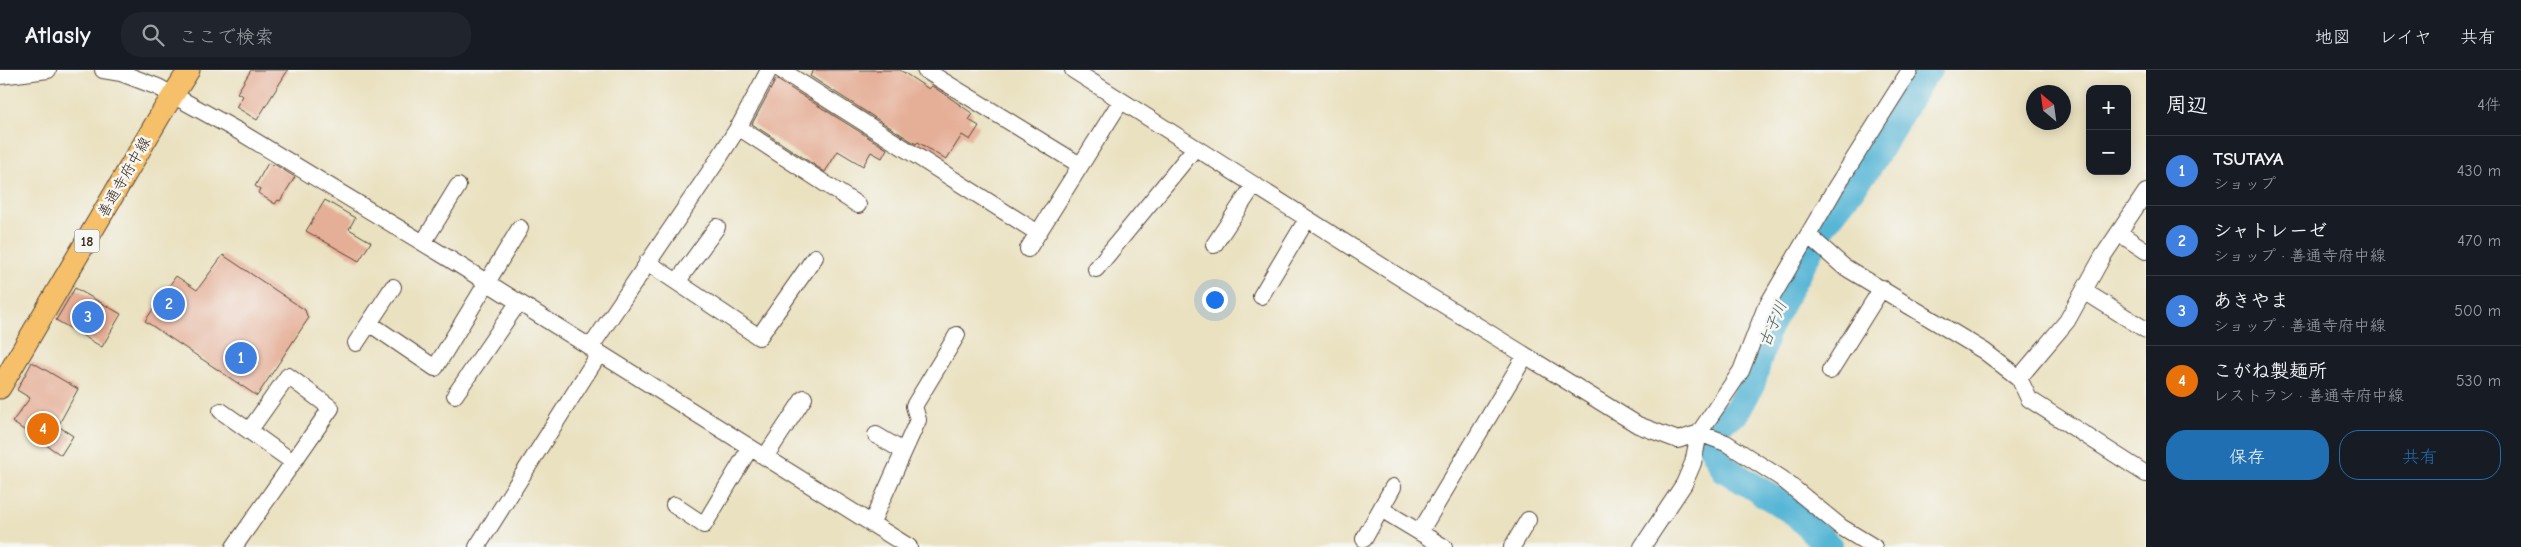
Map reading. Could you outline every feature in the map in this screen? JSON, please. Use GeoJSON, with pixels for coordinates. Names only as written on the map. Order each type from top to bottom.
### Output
{"type":"FeatureCollection","features":[{"type":"Feature","properties":{"kind":"main road","name":"善通寺府中線"},"geometry":{"type":"LineString","coordinates":[[0,388],[189,70]]}},
{"type":"Feature","properties":{"kind":"street"},"geometry":{"type":"LineString","coordinates":[[0,76],[48,70]]}},
{"type":"Feature","properties":{"kind":"street"},"geometry":{"type":"LineString","coordinates":[[103,70],[121,73],[173,94],[423,243],[910,547]]}},
{"type":"Feature","properties":{"kind":"street"},"geometry":{"type":"LineString","coordinates":[[476,547],[647,262],[738,127],[769,70]]}},
{"type":"Feature","properties":{"kind":"street"},"geometry":{"type":"LineString","coordinates":[[781,70],[1038,233]]}},
{"type":"Feature","properties":{"kind":"street"},"geometry":{"type":"LineString","coordinates":[[925,70],[1080,165]]}},
{"type":"Feature","properties":{"kind":"street"},"geometry":{"type":"LineString","coordinates":[[1073,70],[1525,356],[1638,425],[1678,440],[1702,434],[1726,443],[1781,478],[1841,527],[1874,547]]}},
{"type":"Feature","properties":{"kind":"street"},"geometry":{"type":"LineString","coordinates":[[1642,547],[1684,484],[1702,434],[1741,371],[1765,309],[1836,187],[1910,70]]}},
{"type":"Feature","properties":{"kind":"street"},"geometry":{"type":"LineString","coordinates":[[1028,249],[1121,101]]}},
{"type":"Feature","properties":{"kind":"street"},"geometry":{"type":"LineString","coordinates":[[738,127],[858,205]]}},
{"type":"Feature","properties":{"kind":"street"},"geometry":{"type":"LineString","coordinates":[[1096,269],[1196,148]]}},
{"type":"Feature","properties":{"kind":"street"},"geometry":{"type":"LineString","coordinates":[[1214,245],[1254,185]]}},
{"type":"Feature","properties":{"kind":"street"},"geometry":{"type":"LineString","coordinates":[[423,243],[458,186]]}},
{"type":"Feature","properties":{"kind":"street"},"geometry":{"type":"LineString","coordinates":[[2019,378],[2067,321],[2118,233],[2146,192]]}},
{"type":"Feature","properties":{"kind":"street"},"geometry":{"type":"LineString","coordinates":[[1261,296],[1307,219]]}},
{"type":"Feature","properties":{"kind":"street"},"geometry":{"type":"LineString","coordinates":[[677,282],[716,227]]}},
{"type":"Feature","properties":{"kind":"street"},"geometry":{"type":"LineString","coordinates":[[369,323],[435,368],[485,282],[520,228]]}},
{"type":"Feature","properties":{"kind":"street"},"geometry":{"type":"LineString","coordinates":[[2118,233],[2146,251]]}},
{"type":"Feature","properties":{"kind":"street"},"geometry":{"type":"LineString","coordinates":[[1808,236],[1843,266],[1949,328],[2019,378],[2029,399],[2146,474]]}},
{"type":"Feature","properties":{"kind":"street"},"geometry":{"type":"LineString","coordinates":[[647,262],[759,337],[815,257]]}},
{"type":"Feature","properties":{"kind":"street"},"geometry":{"type":"LineString","coordinates":[[356,343],[393,287]]}},
{"type":"Feature","properties":{"kind":"street"},"geometry":{"type":"LineString","coordinates":[[1830,371],[1882,288]]}},
{"type":"Feature","properties":{"kind":"street"},"geometry":{"type":"LineString","coordinates":[[2084,291],[2146,330]]}},
{"type":"Feature","properties":{"kind":"street"},"geometry":{"type":"LineString","coordinates":[[455,395],[518,303]]}},
{"type":"Feature","properties":{"kind":"street"},"geometry":{"type":"LineString","coordinates":[[871,524],[918,420],[914,406],[957,335]]}},
{"type":"Feature","properties":{"kind":"street"},"geometry":{"type":"LineString","coordinates":[[1420,532],[1525,356]]}},
{"type":"Feature","properties":{"kind":"street"},"geometry":{"type":"LineString","coordinates":[[234,547],[331,408],[288,376],[249,431]]}},
{"type":"Feature","properties":{"kind":"street"},"geometry":{"type":"LineString","coordinates":[[764,457],[804,398]]}},
{"type":"Feature","properties":{"kind":"street"},"geometry":{"type":"LineString","coordinates":[[221,411],[293,462]]}},
{"type":"Feature","properties":{"kind":"street"},"geometry":{"type":"LineString","coordinates":[[876,436],[903,451]]}},
{"type":"Feature","properties":{"kind":"street"},"geometry":{"type":"LineString","coordinates":[[674,505],[704,525],[750,448]]}},
{"type":"Feature","properties":{"kind":"street"},"geometry":{"type":"LineString","coordinates":[[1364,540],[1393,487]]}},
{"type":"Feature","properties":{"kind":"street"},"geometry":{"type":"LineString","coordinates":[[1381,509],[1444,547]]}},
{"type":"Feature","properties":{"kind":"street"},"geometry":{"type":"LineString","coordinates":[[1512,547],[1528,520]]}},
{"type":"Feature","properties":{"kind":"building"},"geometry":{"type":"Polygon","coordinates":[[[251,70],[288,70],[257,120],[236,107],[243,96],[237,93],[251,70]]]}},
{"type":"Feature","properties":{"kind":"building"},"geometry":{"type":"Polygon","coordinates":[[[814,70],[900,70],[929,89],[932,86],[973,114],[969,120],[979,126],[970,140],[962,135],[946,160],[918,142],[916,144],[810,76],[814,70]]]}},
{"type":"Feature","properties":{"kind":"building"},"geometry":{"type":"Polygon","coordinates":[[[776,79],[887,149],[882,158],[871,152],[863,166],[838,151],[825,172],[752,124],[776,79]]]}},
{"type":"Feature","properties":{"kind":"building"},"geometry":{"type":"Polygon","coordinates":[[[268,163],[273,166],[274,164],[295,177],[280,201],[278,200],[275,204],[258,193],[260,189],[255,186],[268,163]]]}},
{"type":"Feature","properties":{"kind":"building"},"geometry":{"type":"Polygon","coordinates":[[[325,200],[355,218],[349,229],[371,242],[359,261],[306,231],[325,200]]]}},
{"type":"Feature","properties":{"kind":"building"},"geometry":{"type":"Polygon","coordinates":[[[223,255],[305,310],[308,319],[257,396],[145,321],[176,276],[197,290],[223,255]]]}},
{"type":"Feature","properties":{"kind":"building"},"geometry":{"type":"Polygon","coordinates":[[[75,288],[121,314],[102,347],[56,320],[75,288]]]}},
{"type":"Feature","properties":{"kind":"building"},"geometry":{"type":"Polygon","coordinates":[[[32,362],[78,389],[58,426],[73,436],[61,455],[12,422],[30,398],[17,390],[32,362]]]}},
{"type":"Feature","properties":{"kind":"waterway","name":"古子川"},"geometry":{"type":"LineString","coordinates":[[1829,547],[1796,513],[1725,469],[1712,446],[1716,424],[1736,412],[1751,385],[1767,329],[1823,224],[1868,167],[1922,76],[1928,70]]}},
{"type":"Feature","properties":{"kind":"place","name":"シャトレーゼ"},"geometry":{"type":"Point","coordinates":[169,304]}},
{"type":"Feature","properties":{"kind":"place","name":"あきやま"},"geometry":{"type":"Point","coordinates":[88,317]}},
{"type":"Feature","properties":{"kind":"place","name":"TSUTAYA"},"geometry":{"type":"Point","coordinates":[241,358]}},
{"type":"Feature","properties":{"kind":"place","name":"こがね製麺所"},"geometry":{"type":"Point","coordinates":[43,429]}}]}
